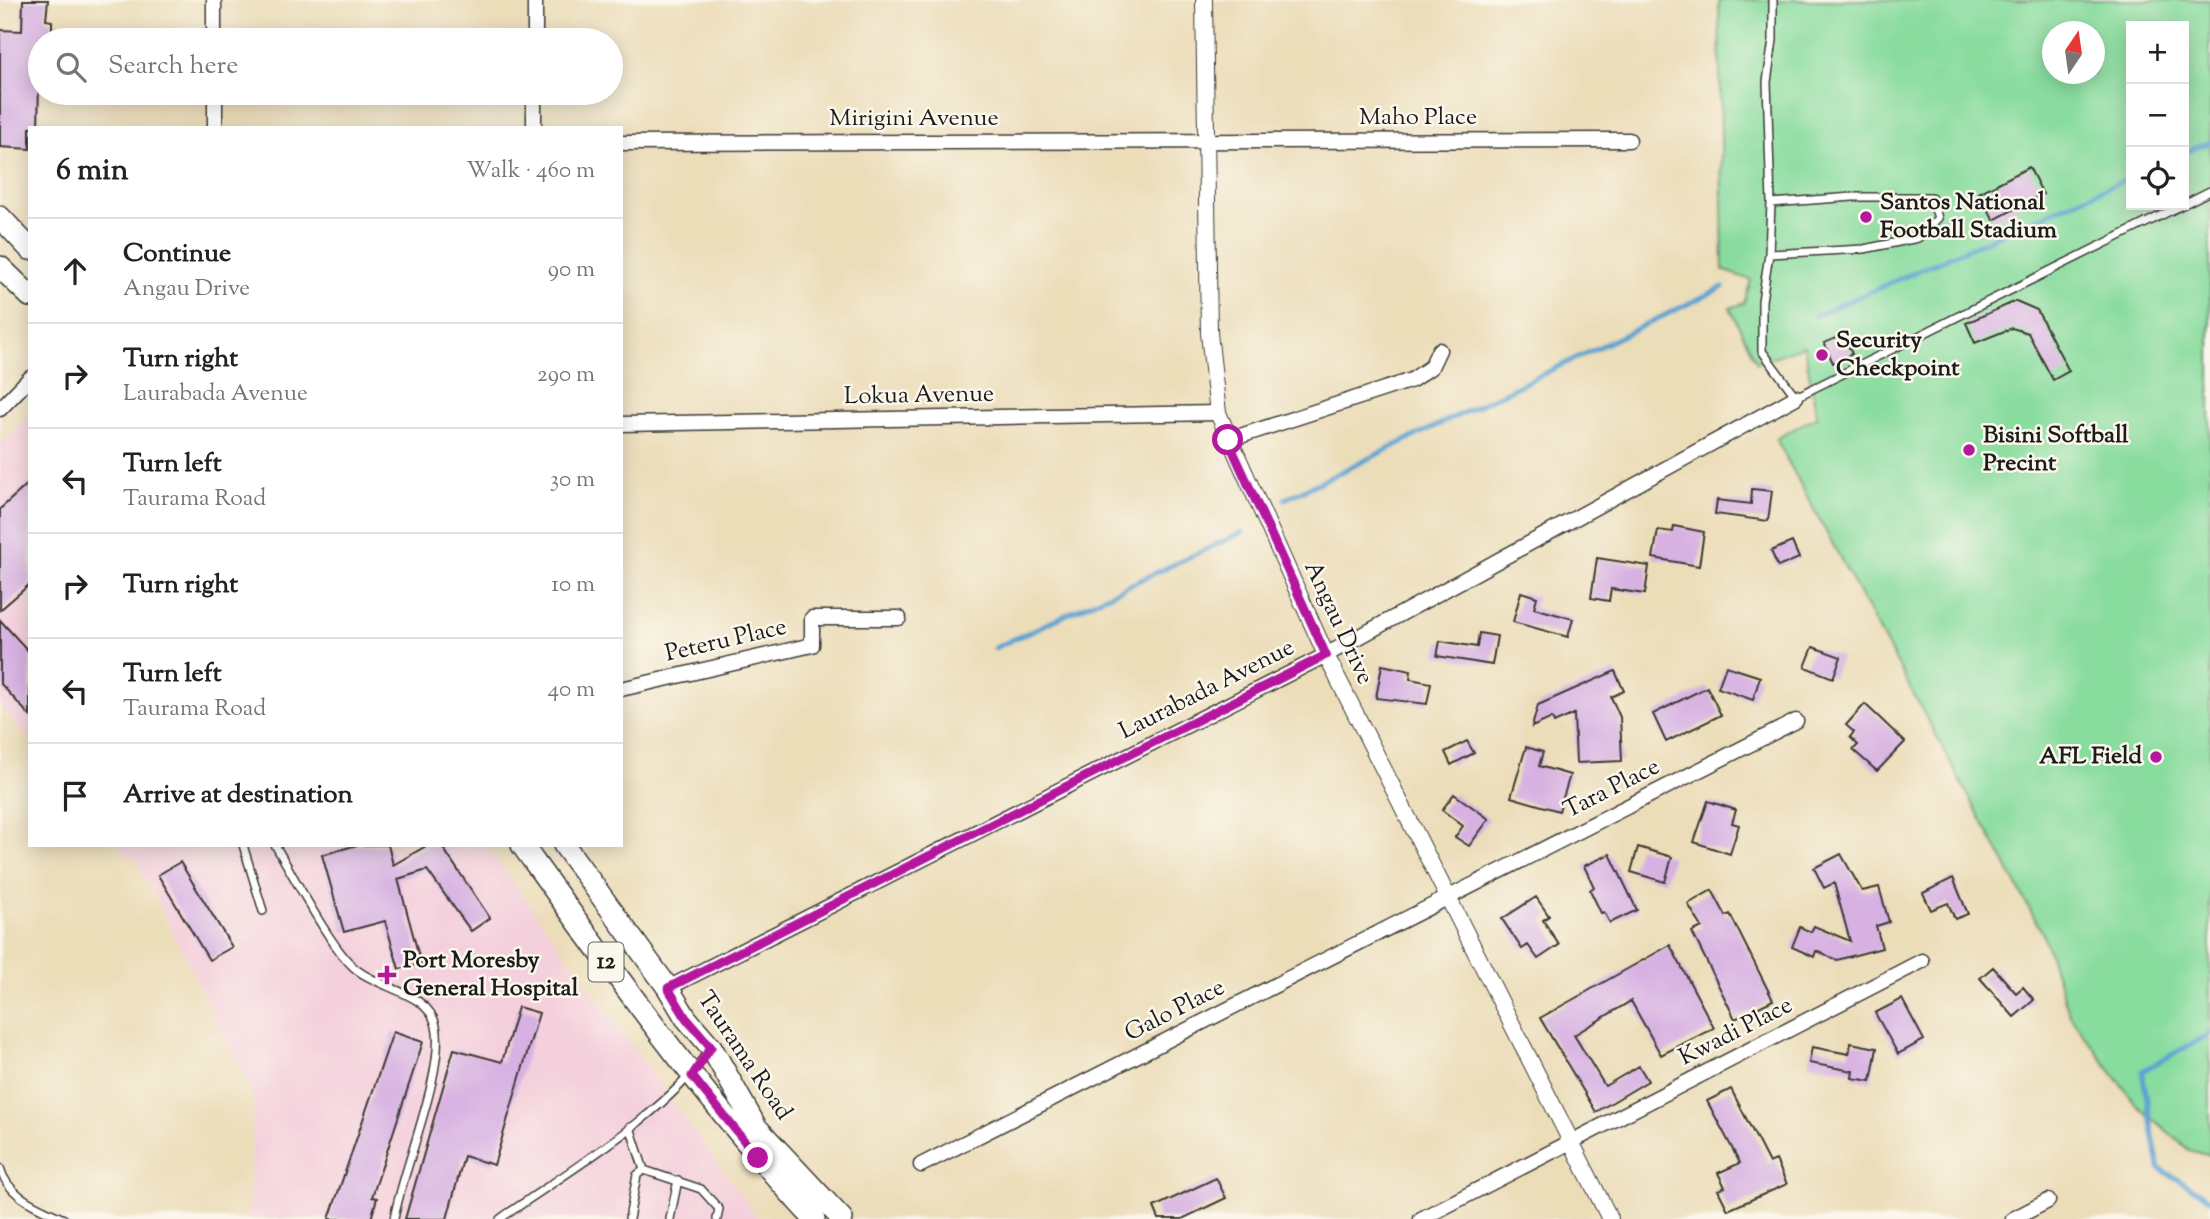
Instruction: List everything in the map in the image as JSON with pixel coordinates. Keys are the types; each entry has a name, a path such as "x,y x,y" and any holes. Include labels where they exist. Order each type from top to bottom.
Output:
{"main road":[{"path":"0,217 28,247"},
{"path":"0,267 28,294"},
{"name":"Taurama Road","path":"523,847 647,1019 758,1158 814,1219"},
{"name":"Taurama Road","path":"565,847 668,988 686,1018 711,1047 756,1127 842,1219"}],"street":[{"path":"214,0 214,28"},
{"path":"535,0 535,28"},
{"name":"Angau Drive","path":"1204,0 1209,333 1218,413 1326,655 1610,1219"},
{"path":"215,105 215,126"},
{"path":"534,105 534,126"},
{"name":"Maho Place","path":"1207,142 1629,140"},
{"name":"Mirigini Avenue","path":"623,143 1207,142"},
{"path":"1228,440 1412,380 1431,367 1439,350"},
{"path":"0,409 28,381"},
{"name":"Laurabada Avenue","path":"668,988 1326,655 1796,397"},
{"name":"Lokua Avenue","path":"623,424 1218,413"},
{"name":"Peteru Place","path":"623,689 812,645 812,618 899,618"},
{"name":"Tara Place","path":"1450,898 1796,721"},
{"name":"Galo Place","path":"920,1165 1450,898"},
{"name":"Kwadi Place","path":"1420,1219 1923,961"},
{"path":"2013,1219 2048,1201"}],"lane":[{"path":"1773,0 1773,40 1767,82 1771,203 1769,254 1762,301 1762,351 1796,397 2171,210"},
{"path":"2189,201 2210,191"},
{"path":"1769,254 1864,249 1918,238 1938,218 1931,197 1853,197 1771,203"},
{"path":"244,847 263,911"},
{"path":"276,847 347,962 391,990 422,1001 431,1012 437,1028 436,1060 394,1219"},
{"path":"500,1219 630,1127 692,1076 711,1047"},
{"path":"630,1127 644,1170"},
{"path":"0,1168 4,1180 16,1193 30,1204 64,1219"},
{"path":"644,1170 701,1189 719,1209 717,1219"},
{"path":"629,1219 637,1175 644,1170"},
{"path":"670,1219 678,1180"}],"shaded area":[{"path":"28,419 28,739 0,707 0,444"},
{"name":"Port Moresby General Hospital","path":"120,847 487,847 758,1219 248,1219 254,1098 136,858 128,857"}],"green space":[{"path":"1719,0 2210,0 2210,1156 2189,1150 2136,1104 2070,1016 2043,934 1776,439 1817,416 1804,346 1757,363 1730,308 1744,303 1751,280 1723,270"}],"building":[{"path":"23,0 48,0 46,20 52,21 52,28 28,28 28,105 39,105 38,126 28,126 28,149 0,147 0,30 22,31"},
{"path":"2029,167 2043,194 1994,220 1979,193"},
{"path":"2016,301 2037,310 2069,371 2053,380 2028,333 2012,328 1975,343 1966,323"},
{"path":"1843,335 1852,354 1833,363 1824,343"},
{"path":"28,484 28,586 0,610 0,509"},
{"path":"1752,489 1772,491 1768,521 1715,514 1717,500 1751,504"},
{"path":"1674,526 1704,532 1699,566 1653,558 1658,530 1673,532"},
{"path":"1792,542 1799,558 1778,567 1771,551"},
{"path":"1597,558 1649,566 1645,594 1611,589 1609,601 1591,598"},
{"path":"1521,592 1537,597 1534,608 1573,619 1568,637 1513,622"},
{"path":"0,620 28,651 28,714 0,683"},
{"path":"1479,633 1497,636 1492,665 1437,656 1440,641 1477,647"},
{"path":"1813,647 1841,657 1833,678 1805,667"},
{"path":"1382,665 1411,671 1410,679 1431,683 1427,704 1376,698"},
{"path":"1726,666 1760,677 1753,700 1718,688"},
{"path":"1615,671 1624,691 1611,697 1620,717 1622,761 1576,763 1574,714 1554,723 1552,718 1532,727 1538,705"},
{"path":"1707,687 1721,715 1666,742 1653,714"},
{"path":"1865,704 1905,742 1877,771 1853,750 1858,745 1850,737 1854,732 1846,725"},
{"path":"1467,741 1474,753 1451,765 1445,752"},
{"path":"1526,747 1543,752 1539,766 1570,775 1559,811 1511,797"},
{"path":"1454,794 1489,819 1469,846 1455,837 1463,826 1442,810"},
{"path":"1708,801 1736,810 1732,823 1739,825 1730,854 1694,842"},
{"path":"350,847 388,847 393,865 424,847 442,847 490,918 471,931 427,870 398,879 421,964 399,969 385,921 344,932 322,855"},
{"path":"1638,847 1672,857 1665,882 1631,872"},
{"path":"1610,854 1637,910 1610,923 1604,912 1601,913 1590,890 1594,887 1584,866"},
{"path":"1841,854 1862,891 1879,887 1889,922 1876,926 1882,948 1837,960 1816,951 1814,957 1792,947 1800,927 1811,932 1814,926 1850,941 1834,883 1824,888 1814,868"},
{"path":"180,862 232,947 209,960 158,875"},
{"path":"1953,878 1968,914 1955,919 1948,903 1931,910 1923,893"},
{"path":"1712,890 1726,916 1730,914 1773,1000 1735,1019 1692,932 1702,927 1688,904"},
{"path":"1536,897 1549,916 1543,920 1559,945 1538,959 1528,945 1522,949 1502,919"},
{"path":"1670,945 1714,1028 1661,1055 1631,1001 1574,1035 1605,1086 1639,1066 1648,1081 1596,1112 1540,1018"},
{"path":"1993,967 2016,993 2023,987 2034,1000 2014,1017 1980,978"},
{"path":"1902,999 1924,1040 1898,1054 1875,1013"},
{"path":"518,1007 539,1013 494,1165 464,1156 447,1219 405,1219 454,1049 502,1062"},
{"path":"393,1032 423,1042 372,1197 377,1198 371,1219 329,1219"},
{"path":"1851,1043 1877,1048 1871,1081 1852,1078 1853,1071 1809,1063 1812,1047 1849,1054"},
{"path":"1731,1089 1769,1163 1776,1160 1787,1184 1728,1210 1718,1190 1725,1187 1718,1173 1740,1163 1707,1101"},
{"path":"1216,1178 1226,1198 1182,1219 1159,1219 1154,1207"}],"waterway":[{"path":"2189,151 2210,142"},
{"path":"1815,316 2126,179"},
{"path":"1285,499 1723,287"},
{"path":"995,648 1243,532"},
{"path":"2210,1034 2142,1071 2159,1168 2210,1199"}],"place":[{"name":"Santos National Football Stadium","path":"1866,217"},
{"name":"Security Checkpoint","path":"1822,355"},
{"name":"Bisini Softball Precint","path":"1969,450"},
{"name":"AFL Field","path":"2156,757"},
{"name":"Port Moresby General Hospital","path":"387,975"}],"route":[{"path":"758,1158 692,1076 711,1047 686,1018 668,988 1326,655 1228,440"}]}
